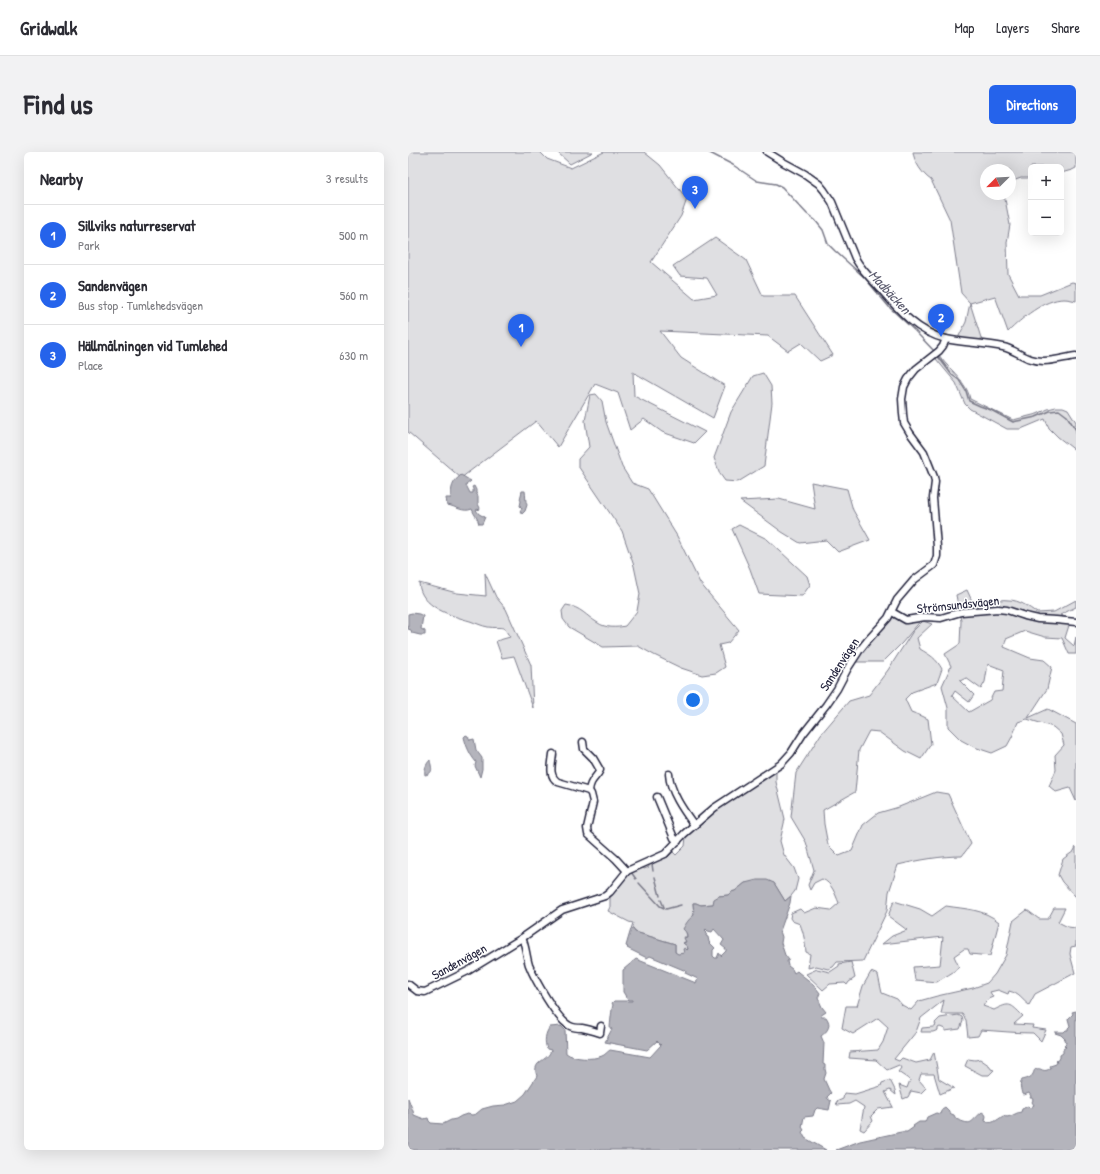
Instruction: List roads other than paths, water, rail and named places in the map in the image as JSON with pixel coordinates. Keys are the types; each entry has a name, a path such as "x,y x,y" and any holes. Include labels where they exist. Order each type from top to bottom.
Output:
{"street":[{"path":"767,152 819,184 832,202 855,258 860,266 892,304 923,330 946,339 1003,347 1038,361 1053,361 1076,356"},
{"name":"Sandenvägen","path":"408,984 417,991 425,992 457,977 522,938 562,910 608,894 627,871 665,854 694,825 714,808 781,764 788,756 837,689 853,660 867,641 888,618 897,600 911,582 931,567 936,561 937,535 933,498 935,482 934,477 924,452 904,423 902,401 904,387 908,379 916,369 937,353 943,346 946,339"},
{"name":"Strömsundsvägen","path":"892,612 906,620 941,618 955,613 978,610 1007,610 1038,619 1076,622"},
{"path":"582,742 584,749 593,758 600,770 591,782 589,791 593,799 593,806 587,828 588,834 627,871"},
{"path":"553,754 551,774 554,779 558,782 589,791"},
{"path":"669,774 672,788 694,825"},
{"path":"657,797 674,838 678,842"},
{"path":"522,938 529,964 534,975 542,991 562,1020 568,1026 573,1028 583,1028 600,1033 601,1026"}],"waterway":[{"name":"Madbäcken","path":"708,152 733,165 757,181 776,184 782,187 807,214 815,220 823,230 828,244 865,278 889,307 935,352"},
{"name":"Madbäcken","path":"937,355 952,375 959,380 966,391 969,401 991,410 1013,422 1036,417 1050,411 1059,410 1067,416 1076,430"},
{"path":"652,864 653,871"},
{"path":"631,872 636,879"},
{"path":"655,877 660,896"},
{"path":"639,883 660,906 666,909 681,905"},
{"path":"661,900 664,907"}],"place":[{"name":"Hällmålningen vid Tumlehed","path":"695,209"},
{"name":"Sandenvägen","path":"941,337"},
{"name":"Sillviks naturreservat","path":"521,347"}]}
